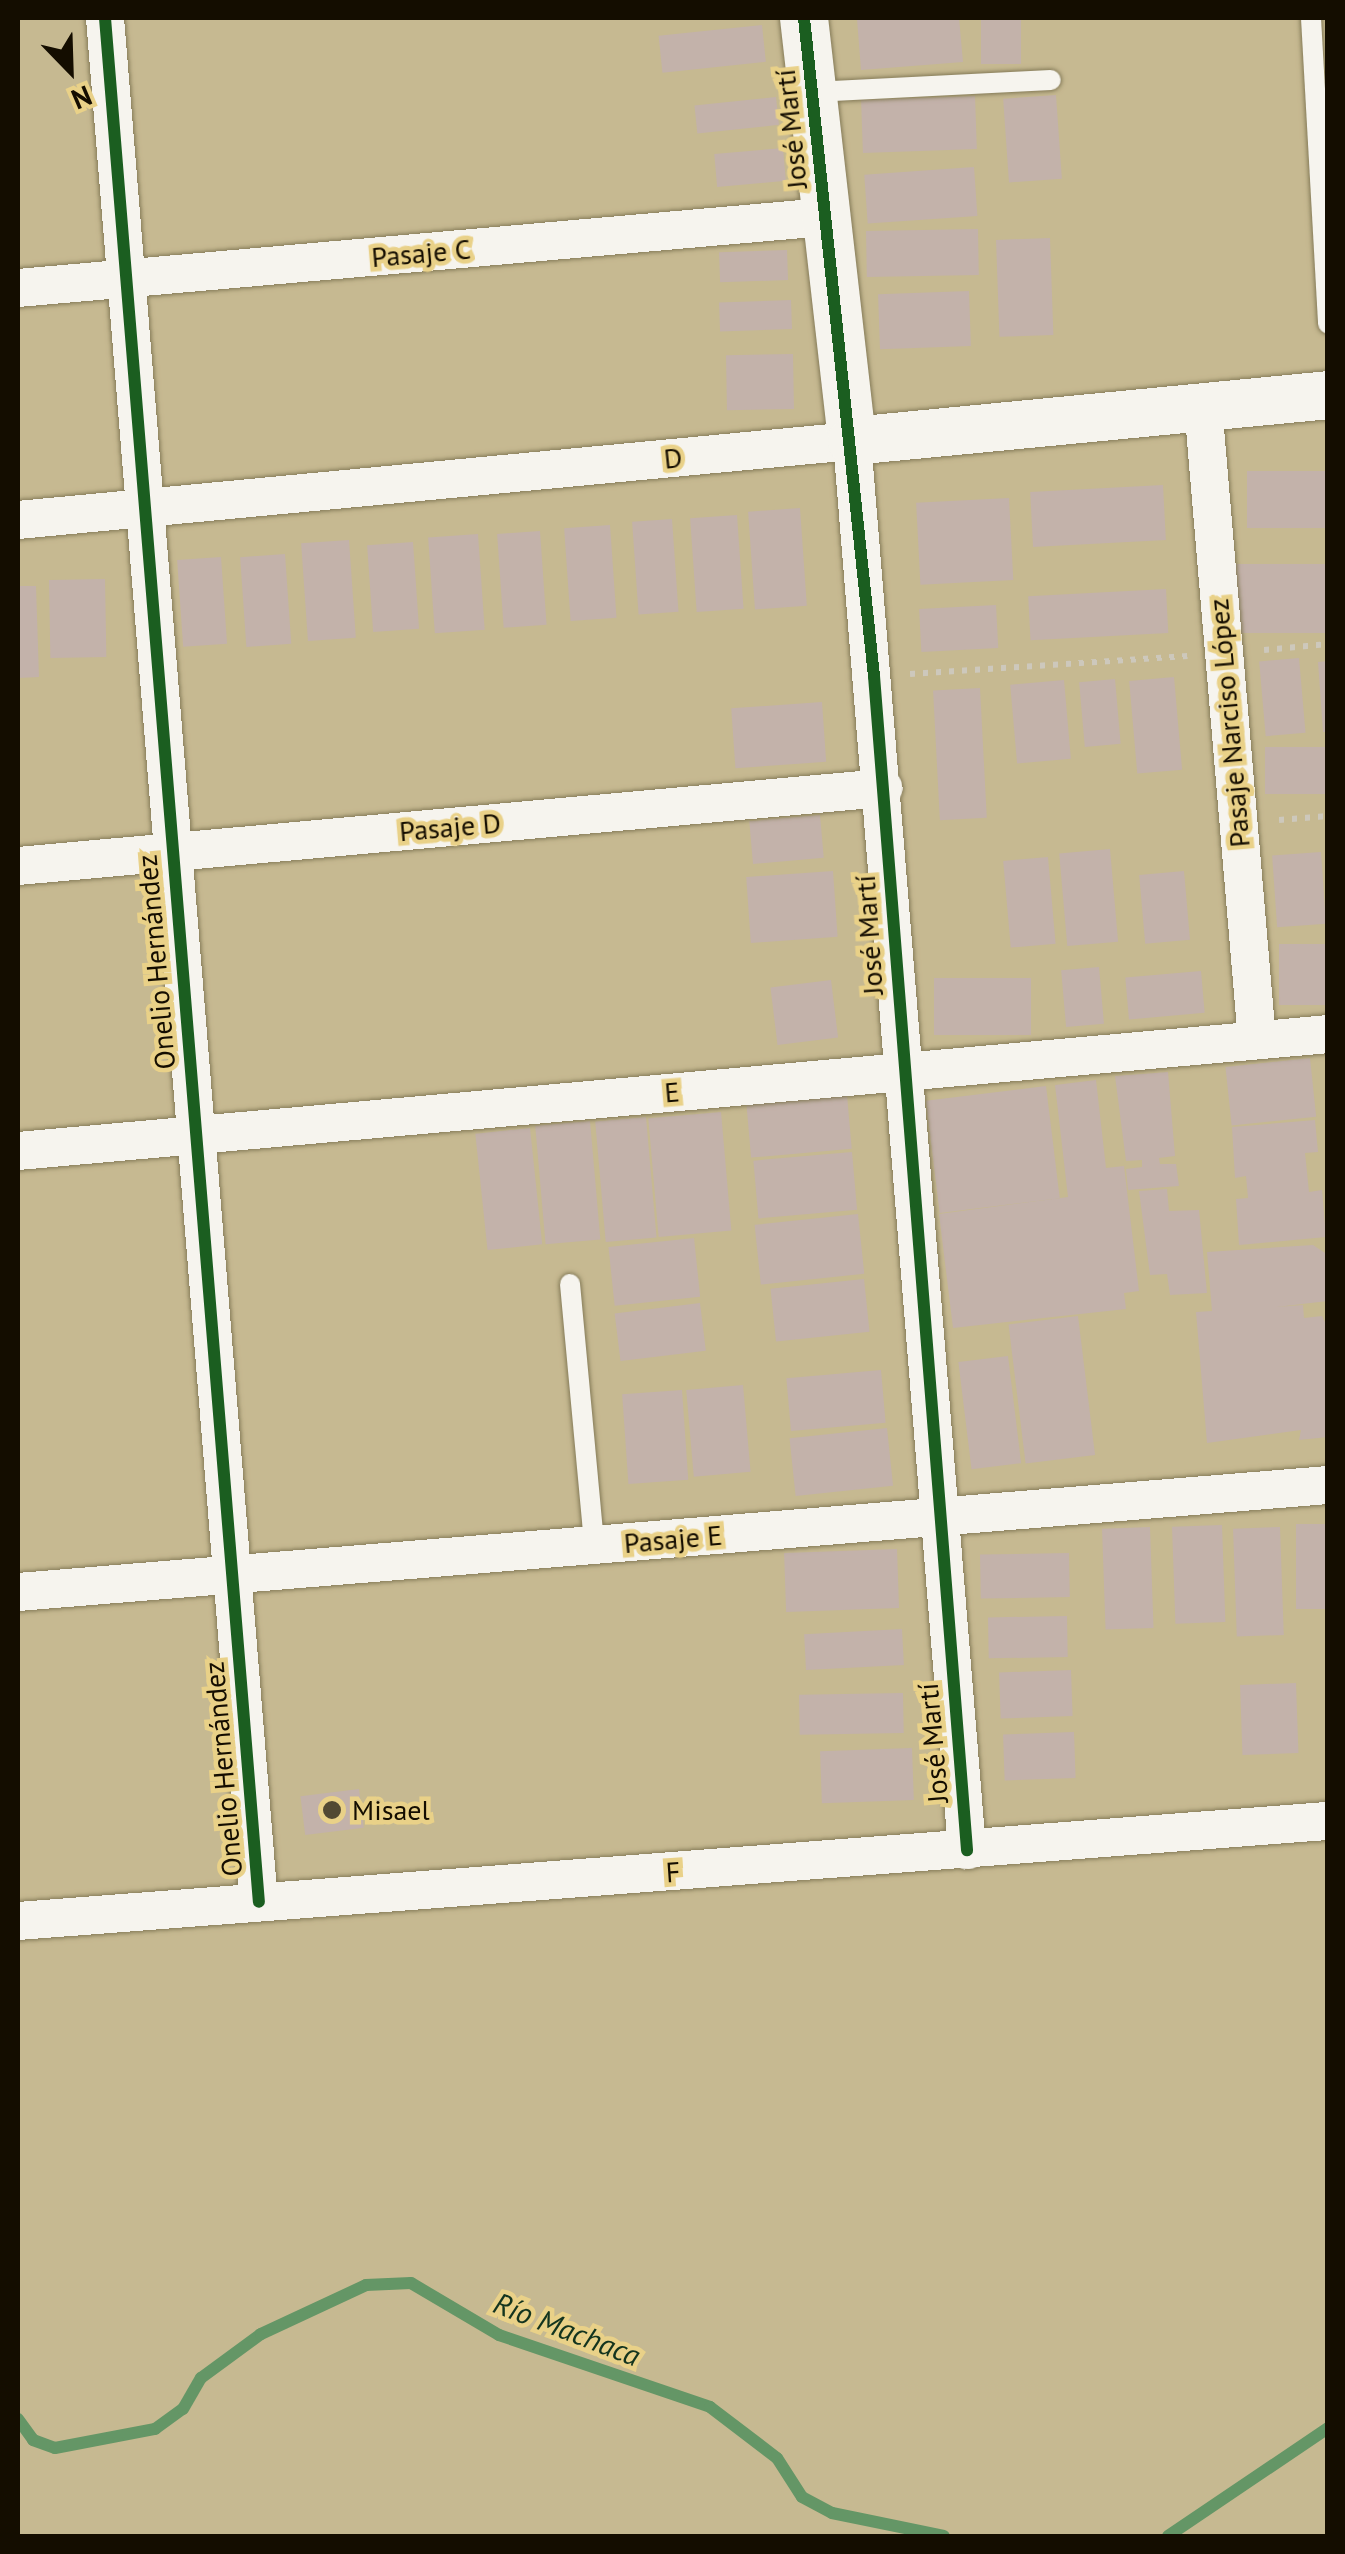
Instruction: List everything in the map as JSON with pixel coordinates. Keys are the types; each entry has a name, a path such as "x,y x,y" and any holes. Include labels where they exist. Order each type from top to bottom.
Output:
{"street":[{"name":"Onelio Hernández","path":"104,18 148,509 172,852 259,1902"},
{"name":"José Martí","path":"804,18 874,676 967,1850"},
{"name":"Pasaje C","path":"18,288 824,218"},
{"name":"D","path":"18,520 1328,395"},
{"name":"Pasaje Narciso López","path":"1203,406 1221,654 1257,1040"},
{"name":"Pasaje D","path":"18,866 883,788"},
{"name":"E","path":"18,1151 1328,1034"},
{"name":"Pasaje E","path":"18,1592 1328,1485"},
{"name":"F","path":"18,1921 1328,1822"}],"lane":[{"path":"1311,18 1328,324"},
{"path":"813,92 1051,80"},
{"path":"570,1284 594,1546"}],"path":[{"path":"874,676 1328,644"},
{"path":"1239,824 1328,816"}],"building":[{"path":"959,18 963,62 861,70 857,19"},
{"path":"981,18 1021,18 1021,64 981,64"},
{"path":"762,25 766,62 662,73 659,36"},
{"path":"1056,95 1062,179 1009,182 1003,99"},
{"path":"975,96 977,149 863,153 861,100"},
{"path":"776,97 779,125 697,133 694,106"},
{"path":"783,148 786,181 717,187 714,154"},
{"path":"974,167 977,216 868,224 864,175"},
{"path":"978,229 979,275 867,277 866,231"},
{"path":"1050,238 1053,335 999,337 996,240"},
{"path":"787,250 788,280 720,282 719,252"},
{"path":"969,291 971,346 880,349 878,294"},
{"path":"791,300 792,329 720,331 719,303"},
{"path":"793,354 794,409 727,410 726,355"},
{"path":"1247,471 1328,471 1328,528 1247,528"},
{"path":"1163,485 1166,540 1033,547 1030,492"},
{"path":"1009,498 1013,580 920,585 916,503"},
{"path":"800,508 807,606 755,609 748,512"},
{"path":"737,515 744,609 697,612 690,518"},
{"path":"672,519 678,612 639,615 632,522"},
{"path":"610,525 616,618 571,621 564,528"},
{"path":"540,531 547,625 504,628 497,534"},
{"path":"478,534 485,630 435,633 428,537"},
{"path":"349,540 356,638 308,641 301,543"},
{"path":"413,542 419,629 373,632 367,545"},
{"path":"285,554 291,644 246,647 240,557"},
{"path":"221,557 227,644 183,647 177,560"},
{"path":"1235,564 1328,564 1328,633 1235,633"},
{"path":"105,579 106,657 50,658 49,580"},
{"path":"18,586 36,586 39,677 18,678"},
{"path":"1166,589 1168,633 1030,640 1028,596"},
{"path":"996,605 998,648 921,652 919,609"},
{"path":"1299,658 1306,733 1266,736 1259,661"},
{"path":"1328,661 1328,732 1323,732 1318,662"},
{"path":"1174,677 1182,770 1137,774 1129,681"},
{"path":"1115,679 1121,744 1085,747 1079,682"},
{"path":"1064,680 1071,759 1017,763 1010,685"},
{"path":"980,688 987,818 940,820 933,690"},
{"path":"822,702 826,762 735,768 731,708"},
{"path":"1265,747 1328,747 1328,794 1265,794"},
{"path":"820,815 824,858 753,864 749,821"},
{"path":"1110,849 1118,942 1067,946 1059,853"},
{"path":"1321,852 1326,924 1277,927 1272,855"},
{"path":"1048,857 1056,944 1011,948 1003,861"},
{"path":"833,871 838,937 751,943 746,877"},
{"path":"1184,871 1190,940 1145,944 1139,875"},
{"path":"1279,944 1328,944 1328,1005 1279,1005"},
{"path":"1099,967 1104,1024 1066,1027 1061,970"},
{"path":"1201,971 1205,1013 1129,1019 1125,978"},
{"path":"934,978 1031,978 1031,1035 934,1035"},
{"path":"831,980 838,1038 778,1045 770,987"},
{"path":"1310,1058 1316,1117 1232,1126 1225,1067"},
{"path":"1168,1072 1175,1156 1159,1158 1160,1164 1176,1164 1179,1186 1128,1190 1126,1169 1142,1167 1142,1160 1126,1161 1115,1076"},
{"path":"1096,1080 1106,1168 1124,1166 1139,1291 1124,1293 1126,1309 953,1328 939,1214 1068,1197 1055,1085"},
{"path":"1046,1086 1060,1198 940,1213 926,1101"},
{"path":"847,1095 852,1149 751,1158 746,1104"},
{"path":"721,1112 731,1231 659,1237 648,1118"},
{"path":"646,1117 657,1238 606,1242 595,1121"},
{"path":"1315,1120 1318,1152 1305,1153 1309,1192 1322,1190 1326,1237 1239,1245 1236,1199 1248,1198 1246,1176 1235,1178 1232,1127"},
{"path":"590,1121 600,1240 546,1244 535,1126"},
{"path":"530,1128 542,1244 488,1250 475,1134"},
{"path":"852,1152 857,1210 758,1218 753,1161"},
{"path":"1167,1189 1169,1211 1199,1210 1207,1293 1170,1295 1167,1274 1150,1275 1139,1191"},
{"path":"858,1214 864,1274 761,1285 755,1225"},
{"path":"694,1238 700,1297 615,1306 608,1247"},
{"path":"1313,1245 1325,1253 1328,1301 1276,1307 1303,1305 1304,1318 1322,1316 1328,1328 1328,1437 1299,1440 1301,1430 1207,1443 1196,1312 1212,1311 1207,1252"},
{"path":"864,1279 870,1332 776,1342 771,1289"},
{"path":"700,1303 706,1351 620,1361 615,1313"},
{"path":"1078,1316 1095,1455 1026,1463 1009,1325"},
{"path":"1008,1356 1021,1463 972,1469 958,1362"},
{"path":"881,1370 886,1423 791,1431 786,1378"},
{"path":"743,1385 751,1472 694,1477 686,1390"},
{"path":"682,1390 688,1480 628,1484 622,1394"},
{"path":"887,1428 893,1486 796,1496 790,1438"},
{"path":"1296,1524 1328,1524 1328,1609 1296,1609"},
{"path":"1222,1525 1225,1622 1175,1624 1172,1527"},
{"path":"1150,1527 1154,1628 1106,1630 1102,1529"},
{"path":"1280,1527 1284,1635 1237,1637 1233,1529"},
{"path":"897,1549 899,1608 786,1612 784,1553"},
{"path":"1069,1553 1070,1597 981,1599 980,1555"},
{"path":"1067,1616 1068,1657 989,1658 988,1617"},
{"path":"902,1629 904,1665 806,1670 804,1634"},
{"path":"1071,1670 1073,1716 1001,1718 999,1673"},
{"path":"1296,1683 1298,1753 1242,1755 1240,1685"},
{"path":"903,1693 904,1733 800,1735 799,1695"},
{"path":"1074,1732 1076,1778 1005,1780 1003,1734"},
{"path":"912,1748 914,1800 822,1803 820,1751"},
{"name":"Misael","path":"359,1789 364,1828 305,1835 300,1796"}],"waterway":[{"name":"Río Machaca","path":"18,2419 33,2440 55,2448 155,2429 183,2409 201,2378 261,2334 366,2285 411,2283 499,2335 710,2407 777,2458 802,2497 832,2513 944,2536"},
{"path":"1168,2536 1328,2428"}],"cycle path":[{"path":"105,18 259,1902"},
{"path":"804,18 874,676 967,1850"}],"place":[{"name":"Misael","path":"332,1810"}]}
